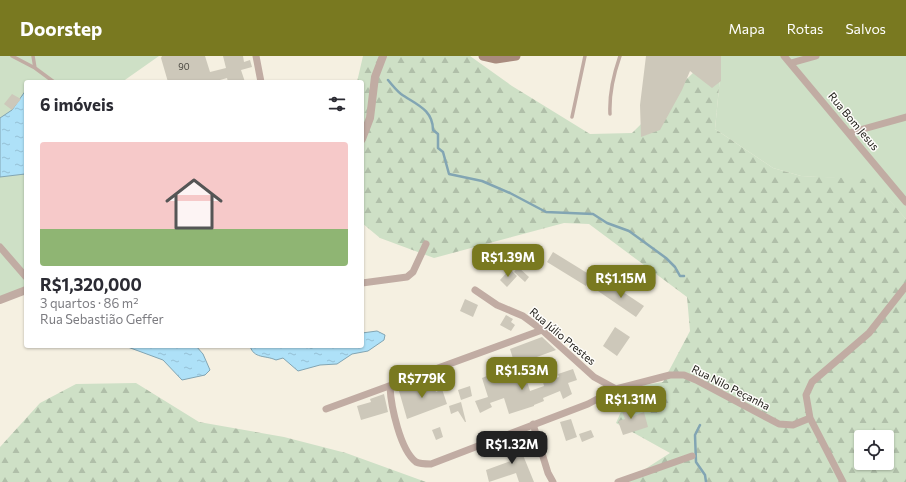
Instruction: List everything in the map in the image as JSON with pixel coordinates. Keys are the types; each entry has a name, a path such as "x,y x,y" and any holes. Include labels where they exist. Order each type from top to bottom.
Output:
{"main road":[{"path":"483,56 516,56"}],"street":[{"path":"256,56 261,80"},
{"path":"364,134 370,118 375,77 383,56"},
{"name":"Rua Bom Jesus","path":"784,56 906,202"},
{"path":"791,63 816,56"},
{"path":"849,133 906,117"},
{"path":"364,283 406,277 413,272 426,244"},
{"path":"0,247 24,275"},
{"path":"843,482 810,418 806,395 812,382 869,333 906,286"},
{"name":"Rua Júlio Prestes","path":"475,290 497,305 523,316 542,330 594,377 616,389"},
{"path":"0,300 24,291"},
{"path":"326,409 390,387 542,330"},
{"name":"Rua Nilo Peçanha","path":"390,387 393,411 408,454 418,463 432,464 588,404 616,389 670,375 684,375 696,380 779,424 792,425 810,418"},
{"path":"533,424 548,473 553,482"},
{"path":"618,482 692,456"}],"lane":[{"path":"12,56 35,68 51,80"},
{"path":"34,56 35,68"},
{"path":"572,117 585,56"},
{"path":"610,114 612,77 620,56"}],"green space":[{"path":"0,56 159,56 125,80 24,80 24,290 0,297"},
{"path":"363,56 470,56 512,86 590,134 632,133 700,66 721,67 715,129 773,168 801,176 871,179 906,219 906,482 625,482 670,453 616,423 632,387 663,382 690,331 687,297 589,224 564,223 434,258 380,238 364,225 364,80 357,80"},
{"path":"713,56 906,56 906,219 871,180 801,176 773,168 715,129 721,67"},
{"path":"136,383 199,422 284,437 346,453 426,482 0,482 0,447 40,403 76,384"}],"water":[{"path":"24,93 24,174 0,177 0,118 12,110"},
{"path":"377,331 385,335 384,340 368,351 352,354 337,364 320,365 298,371 283,358 276,360 260,356 254,353 251,348 364,348 364,333"},
{"path":"130,348 198,348 203,354 210,370 205,375 182,380 163,360"}],"building":[{"path":"162,56 205,56 210,72 226,68 223,56 243,56 244,62 250,60 252,67 241,70 244,80 228,80 227,78 220,80 167,80 161,58"},
{"path":"646,56 721,56 721,81 712,88 690,71 682,90 660,130 641,137 640,105"},
{"path":"12,94 21,99 12,110 4,104"},
{"path":"553,252 592,276 586,286 547,262"},
{"path":"518,267 529,277 525,282 514,272"},
{"path":"510,269 517,276 507,287 500,280"},
{"path":"605,280 644,306 636,317 598,291"},
{"path":"465,299 478,305 473,317 460,311"},
{"path":"506,315 513,319 511,322 515,325 511,331 500,325"},
{"path":"615,327 630,337 617,356 603,346"},
{"path":"542,337 556,350 515,365 510,349"},
{"path":"573,369 577,380 568,383 572,394 563,399 560,391 543,398 544,401 534,406 509,414 504,398 490,403 492,407 480,413 475,401 488,397 482,378 494,373 495,375 507,370 512,383 526,378 530,391 544,386 543,382 559,377 558,374"},
{"path":"431,376 436,392 442,389 447,404 407,419 399,391 417,386 425,382 424,378"},
{"path":"470,386 472,396 461,400 458,390"},
{"path":"384,394 388,412 361,420 357,406 371,402 370,399"},
{"path":"626,398 631,417 644,412 648,427 623,435 618,421 625,419 618,401"},
{"path":"461,402 466,422 458,411 451,414 449,406"},
{"path":"571,419 577,437 566,441 560,422"},
{"path":"440,427 443,437 436,440 432,430"},
{"path":"591,430 594,437 582,442 579,434"},
{"path":"516,438 534,482 519,482 516,473 489,482 486,470 511,461 504,442"}],"waterway":[{"path":"388,80 399,92 427,112 430,117 433,130 438,134 438,148 443,152 449,174 482,181 510,193 546,212 593,214 607,223 629,231 666,258 675,267 680,276 684,276"},
{"path":"700,425 695,435 696,462 705,475 706,482"}]}
